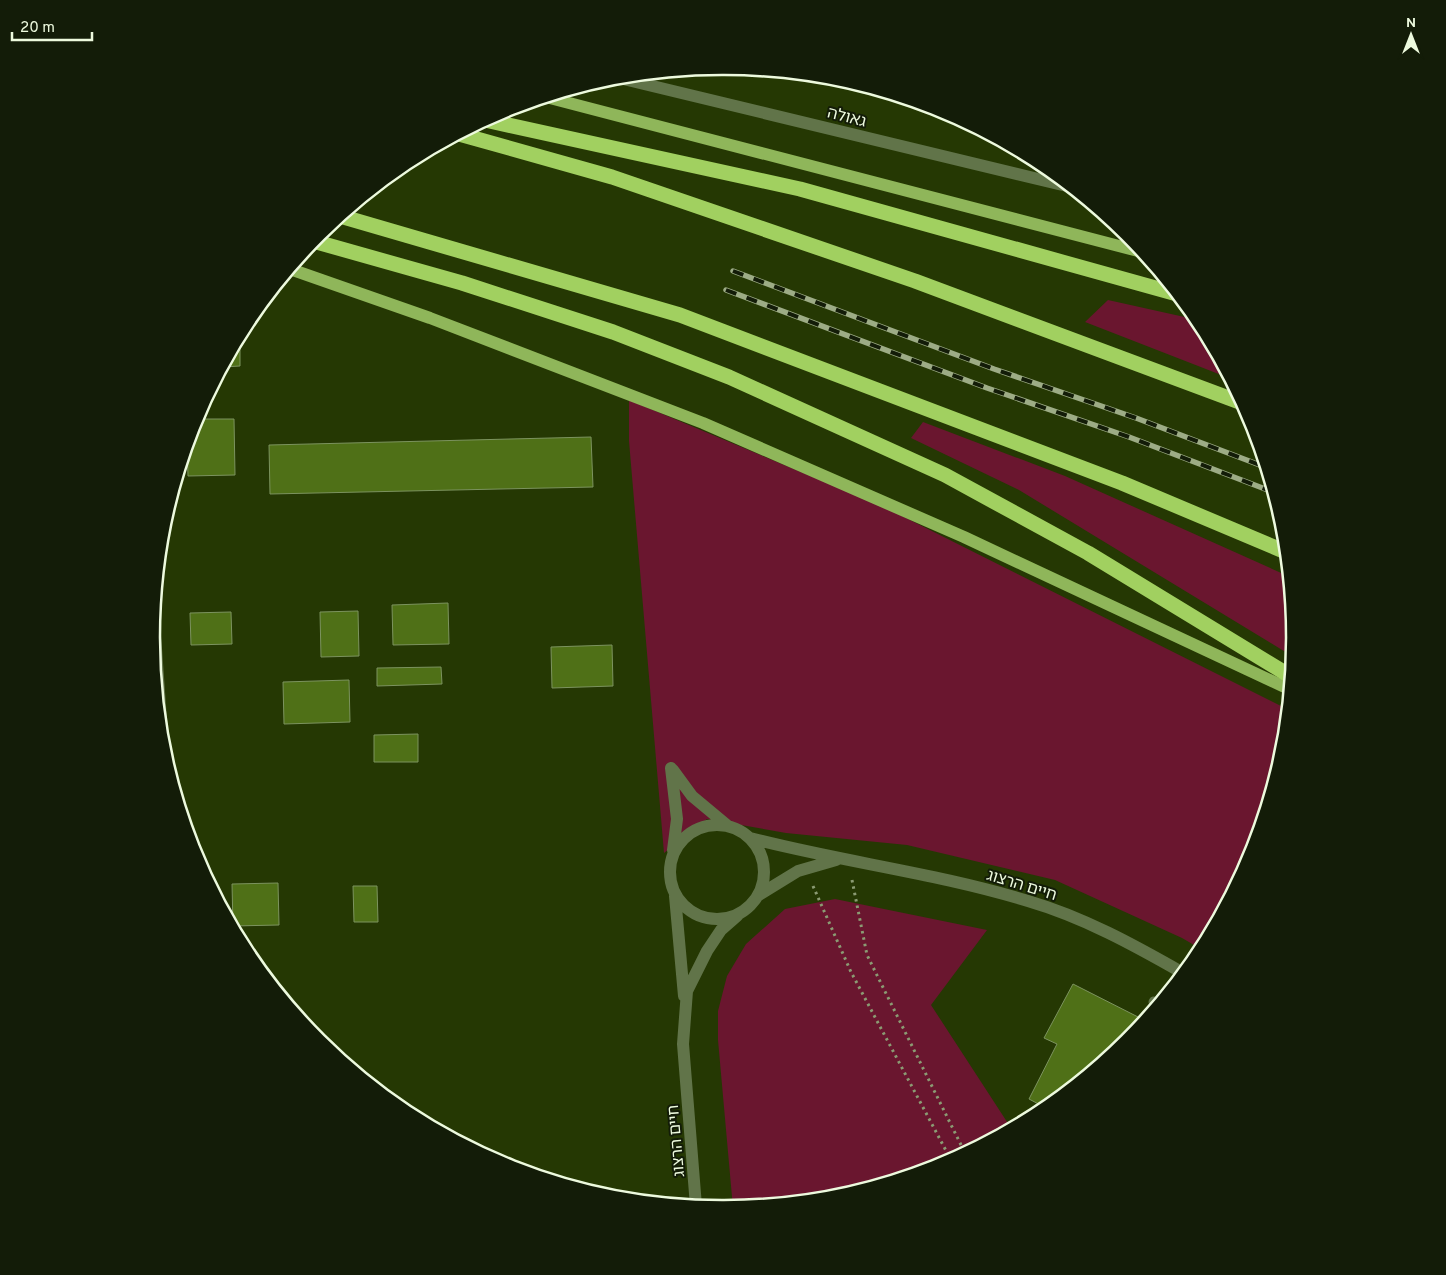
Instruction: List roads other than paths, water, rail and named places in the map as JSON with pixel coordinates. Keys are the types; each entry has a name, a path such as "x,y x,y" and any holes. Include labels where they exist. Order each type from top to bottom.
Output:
{"highway":[{"path":"497,123 800,190 1166,291"},
{"path":"468,136 612,177 906,278 1232,399"},
{"path":"348,218 680,315 1104,476 1278,549"},
{"path":"321,244 462,283 518,301 613,332 729,377 945,475 1088,553 1284,672"}],"main road":[{"path":"558,100 1129,249"},
{"path":"297,271 414,312 712,427 964,537 1283,686"}],"street":[{"name":"גאולה","path":"637,82 1054,183"},
{"path":"672,856 680,842 692,832 706,826 728,826 737,829 750,838 760,850 765,865 765,880 759,895 750,908 737,916 721,920 705,918 691,912 679,901 674,892 669,872 676,819 671,768 692,796 728,826"},
{"name":"חיים הרצוג","path":"750,838 845,860 905,870 1030,901 1102,930 1177,969"},
{"name":"חיים הרצוג","path":"759,895 781,880 806,868 845,860"},
{"name":"חיים הרצוג","path":"674,892 681,949 684,1013 683,1044 695,1199"},
{"name":"חיים הרצוג","path":"684,1013 687,991 700,961 721,930 737,916"}],"railway":[{"path":"733,271 994,369 1136,418 1258,464"},
{"path":"726,290 987,388 1129,437 1265,489"}]}
